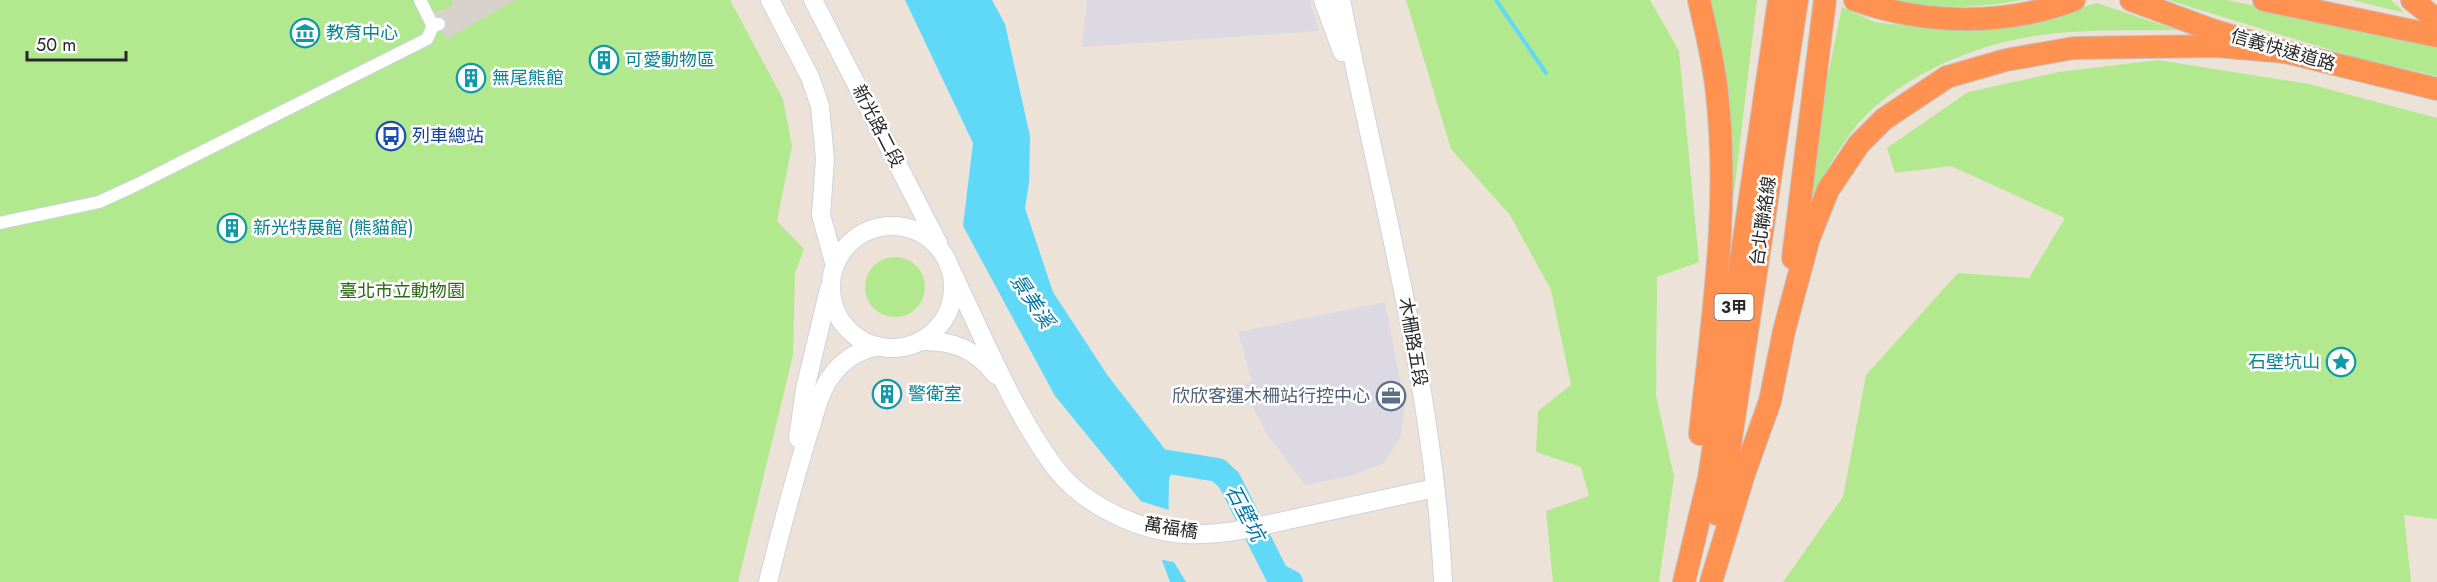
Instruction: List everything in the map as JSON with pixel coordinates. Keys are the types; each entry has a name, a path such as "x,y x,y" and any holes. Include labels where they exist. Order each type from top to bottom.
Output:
{"highway":[{"path":"1689,581 1715,297 1721,150 1718,94 1699,0"},
{"name":"台北聯絡線","path":"1779,0 1782,35"},
{"name":"台北聯絡線","path":"1689,581 1709,478 1782,35 1797,0"},
{"path":"1784,331 1825,0"},
{"path":"1855,0 1914,16 1963,19 2007,17 2053,8 2074,0"},
{"path":"2264,0 2437,36"},
{"path":"2412,0 2437,20"},
{"name":"信義快速道路","path":"2134,1 2212,30 2285,52 2437,89"},
{"path":"1711,582 1744,474 1770,401 1784,331 1809,238 1828,190 1860,144 1884,119 1947,76 2006,60 2074,48 2217,46 2285,52"}],"street":[{"path":"0,223 99,202 427,39 436,25 420,0"},
{"path":"770,0 810,77 820,106 825,159 821,215 834,272 835,308 842,321 852,332 877,346"},
{"name":"新光路二段","path":"813,0 946,259 1011,392 1048,457"},
{"name":"木柵路五段","path":"1323,0 1361,105"},
{"name":"木柵路五段","path":"1341,0 1361,105 1384,196 1413,337 1435,488 1443,582"},
{"path":"768,582 792,488 821,395 831,376 854,354 877,346 899,347 920,341 937,327 949,309 952,295 946,259 924,234 905,227 885,226 872,229 855,239 841,254 834,272 805,389 792,488"},
{"name":"新光路二段","path":"920,341 950,342 964,347 987,363 1011,392"},
{"name":"萬福橋","path":"1048,457 1074,487 1109,510 1144,525 1183,534 1248,528 1435,488"}],"shaded area":[{"path":"452,0 515,0 446,40 434,13 452,6"},
{"path":"1087,0 1310,0 1319,31 1082,47"},
{"path":"1385,302 1405,407 1401,436 1384,463 1347,477 1305,485 1269,437 1243,390 1243,385 1252,381 1238,332"}],"green space":[{"name":"臺北市立動物園","path":"0,0 730,0 783,99 792,146 777,221 804,249 795,273 793,355 738,582 0,582"},
{"path":"1406,0 1650,0 1679,51 1699,262 1657,277 1656,395 1674,477 1659,582 1553,582 1546,511 1589,496 1581,467 1536,452 1538,411 1571,385 1551,290 1510,215 1451,149"},
{"path":"1711,0 1757,0 1727,252 1727,94"},
{"path":"1896,0 2022,0 1990,5 1944,7"},
{"path":"2168,0 2227,0 2437,44 2437,76 2350,56"},
{"path":"2352,0 2391,0 2405,13"},
{"path":"2097,3 2177,30 2097,31 2037,35 1977,50 1936,67 1898,89 1865,116 1842,145 1810,199 1824,94 1842,7 1875,22 1924,28 2017,26"},
{"path":"2158,60 2309,84 2437,118 2437,519 2404,515 2411,582 1783,582 1843,497 1866,375 1958,273 2029,278 2065,218 1951,166 1895,173 1887,148 1968,92 2059,72"},
{"path":"889,257 901,257 912,262 920,270 925,287 923,299 912,312 901,317 889,317 878,312 870,304 865,293 865,281 870,270 878,262"}],"water":[{"name":"景美溪","path":"905,0 992,0 1005,24 1030,136 1029,183 1025,208 1053,292 1108,376 1175,462 1169,479 1168,552 1186,582 1170,582 1140,500 1055,396 963,226 973,143"}],"pier":[{"path":"1137,500 1172,511 1171,551 1178,563 1158,559"}],"waterway":[{"path":"1496,0 1546,73"},
{"name":"石壁坑","path":"1150,459 1218,470 1229,480 1277,575 1291,582"}],"place":[{"name":"教育中心","path":"305,33"},
{"name":"可愛動物區","path":"604,60"},
{"name":"無尾熊館","path":"471,78"},
{"name":"列車總站","path":"391,136"},
{"name":"新光特展館 (熊貓館)","path":"232,228"},
{"name":"石壁坑山","path":"2341,362"},
{"name":"警衛室","path":"887,394"},
{"name":"欣欣客運木柵站行控中心","path":"1391,396"}]}
